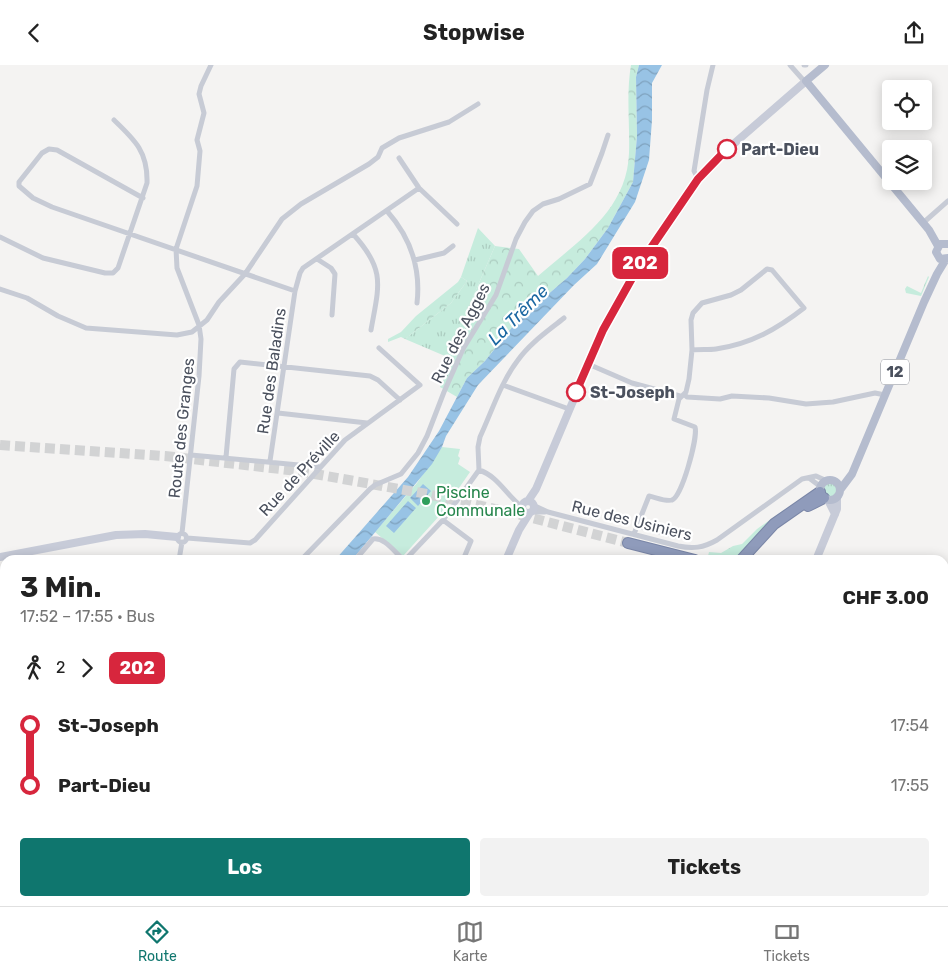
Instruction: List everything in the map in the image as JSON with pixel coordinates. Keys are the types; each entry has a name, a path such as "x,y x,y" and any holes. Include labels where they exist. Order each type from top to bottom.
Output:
{"highway":[{"name":"12","path":"746,555 774,524 824,492"},
{"name":"12","path":"756,555 758,548 775,528 824,492"},
{"path":"631,539 679,555"}],"main road":[{"path":"508,555 603,330 640,264 698,179 727,149 825,65"},
{"name":"12","path":"805,82 923,223 943,244 936,252 944,259 854,469 837,490 824,492"},
{"path":"818,555 835,514 838,502 837,490 824,492 835,514"},
{"path":"11,555 116,535 145,534 180,538"}],"street":[{"path":"176,249 197,186 200,151 197,140 204,113 200,89 211,65"},
{"path":"698,179 694,171 713,65"},
{"path":"790,65 805,82"},
{"path":"0,289 27,298 58,316 86,328 177,335 192,332 206,320 219,302 245,274 282,219 301,204 369,164 378,157 382,148 400,138 449,122 478,104"},
{"path":"0,237 43,258 105,273 113,273 118,267 147,183 144,157 130,135 114,120"},
{"name":"Rue des Agges","path":"306,555 370,489 401,474 418,453 427,436 463,349 496,295 516,239 525,222 533,211 543,204 559,199 590,184 608,135"},
{"name":"Rue des Baladins","path":"143,198 57,150 49,149 42,153 19,182 21,190 52,207 295,291 270,461"},
{"path":"399,159 419,188 457,224"},
{"path":"295,291 300,273 304,268 419,188"},
{"path":"923,223 948,201"},
{"path":"387,211 400,226 410,244 415,260 418,283 417,303"},
{"path":"353,234 368,250 377,274 378,291 371,330"},
{"path":"415,260 444,253 452,246"},
{"name":"Route des Granges","path":"176,249 176,268 199,325 201,354 179,555"},
{"path":"317,259 331,268 335,274 332,315"},
{"path":"631,539 649,496 672,501 676,498 684,480 696,431 692,425 674,419 689,379 692,350 691,319 693,313 702,303 731,295 741,290 766,269 772,270 804,308 762,336 741,344 714,349 692,350"},
{"path":"409,555 443,520 479,470 478,447 480,437 507,375 519,358 535,341 564,318"},
{"name":"Rue de Préville","path":"180,538 186,541 187,538 250,543 345,440 420,385 379,349"},
{"path":"226,457 234,369 240,362 370,376 378,380 400,399"},
{"path":"588,364 632,383 686,397 720,399 732,396 769,397 806,404 833,402 875,393 885,395"},
{"path":"503,385 569,409"},
{"path":"278,413 367,423"},
{"path":"191,455 320,467"},
{"path":"479,470 486,472 529,508"},
{"name":"Rue des Usiniers","path":"529,508 548,512 631,539 696,549 716,540 794,484 808,478 824,492"},
{"path":"443,520 471,541 465,555"},
{"path":"637,526 679,537"},
{"path":"359,555 373,539 377,538 398,555"}],"green space":[{"path":"631,65 639,65 636,77 637,136 633,182 608,228 585,259 567,278 517,321 485,361 467,378 457,397 440,387 452,359 456,336 495,246 519,249 538,276 598,223 620,192 626,174 629,153 628,98"},
{"path":"478,228 495,246 456,336 452,359 405,339 451,303 467,281 461,277"},
{"path":"928,276 921,296 906,293 905,289 907,286 921,293"},
{"path":"461,277 467,281 451,303 405,339 401,337 388,342 388,339 401,332 416,316 458,282"},
{"name":"Piscine Communale","path":"442,447 460,449 458,464 470,472 441,514 402,555 375,532 417,483"},
{"path":"830,483 835,485 837,490 835,495 830,497 825,495 823,490 825,485"},
{"path":"784,510 786,512 741,555 708,555 709,552 721,553 733,546 742,544 757,529"}],"water":[{"path":"639,65 662,65 652,83 649,160 635,202 597,264 574,285 478,385 446,436 432,464 356,555 339,555 408,477 439,431 467,378 485,361 517,321 567,278 585,259 608,228 633,182 637,136 636,77"},
{"path":"423,484 431,491 418,506 410,498"},
{"path":"408,501 416,508 394,533 386,526"}],"tunnel":[{"path":"0,445 165,456 298,471 427,494 509,512 628,543"}],"bus line":[{"name":"202","path":"576,392 603,330 640,264 698,179 727,149"}],"place":[{"name":"Part-Dieu","path":"727,149"},
{"name":"St-Joseph","path":"576,392"},
{"name":"Piscine Communale","path":"426,501"}],"water label":[{"name":"La Trême","path":"518,315"}]}
